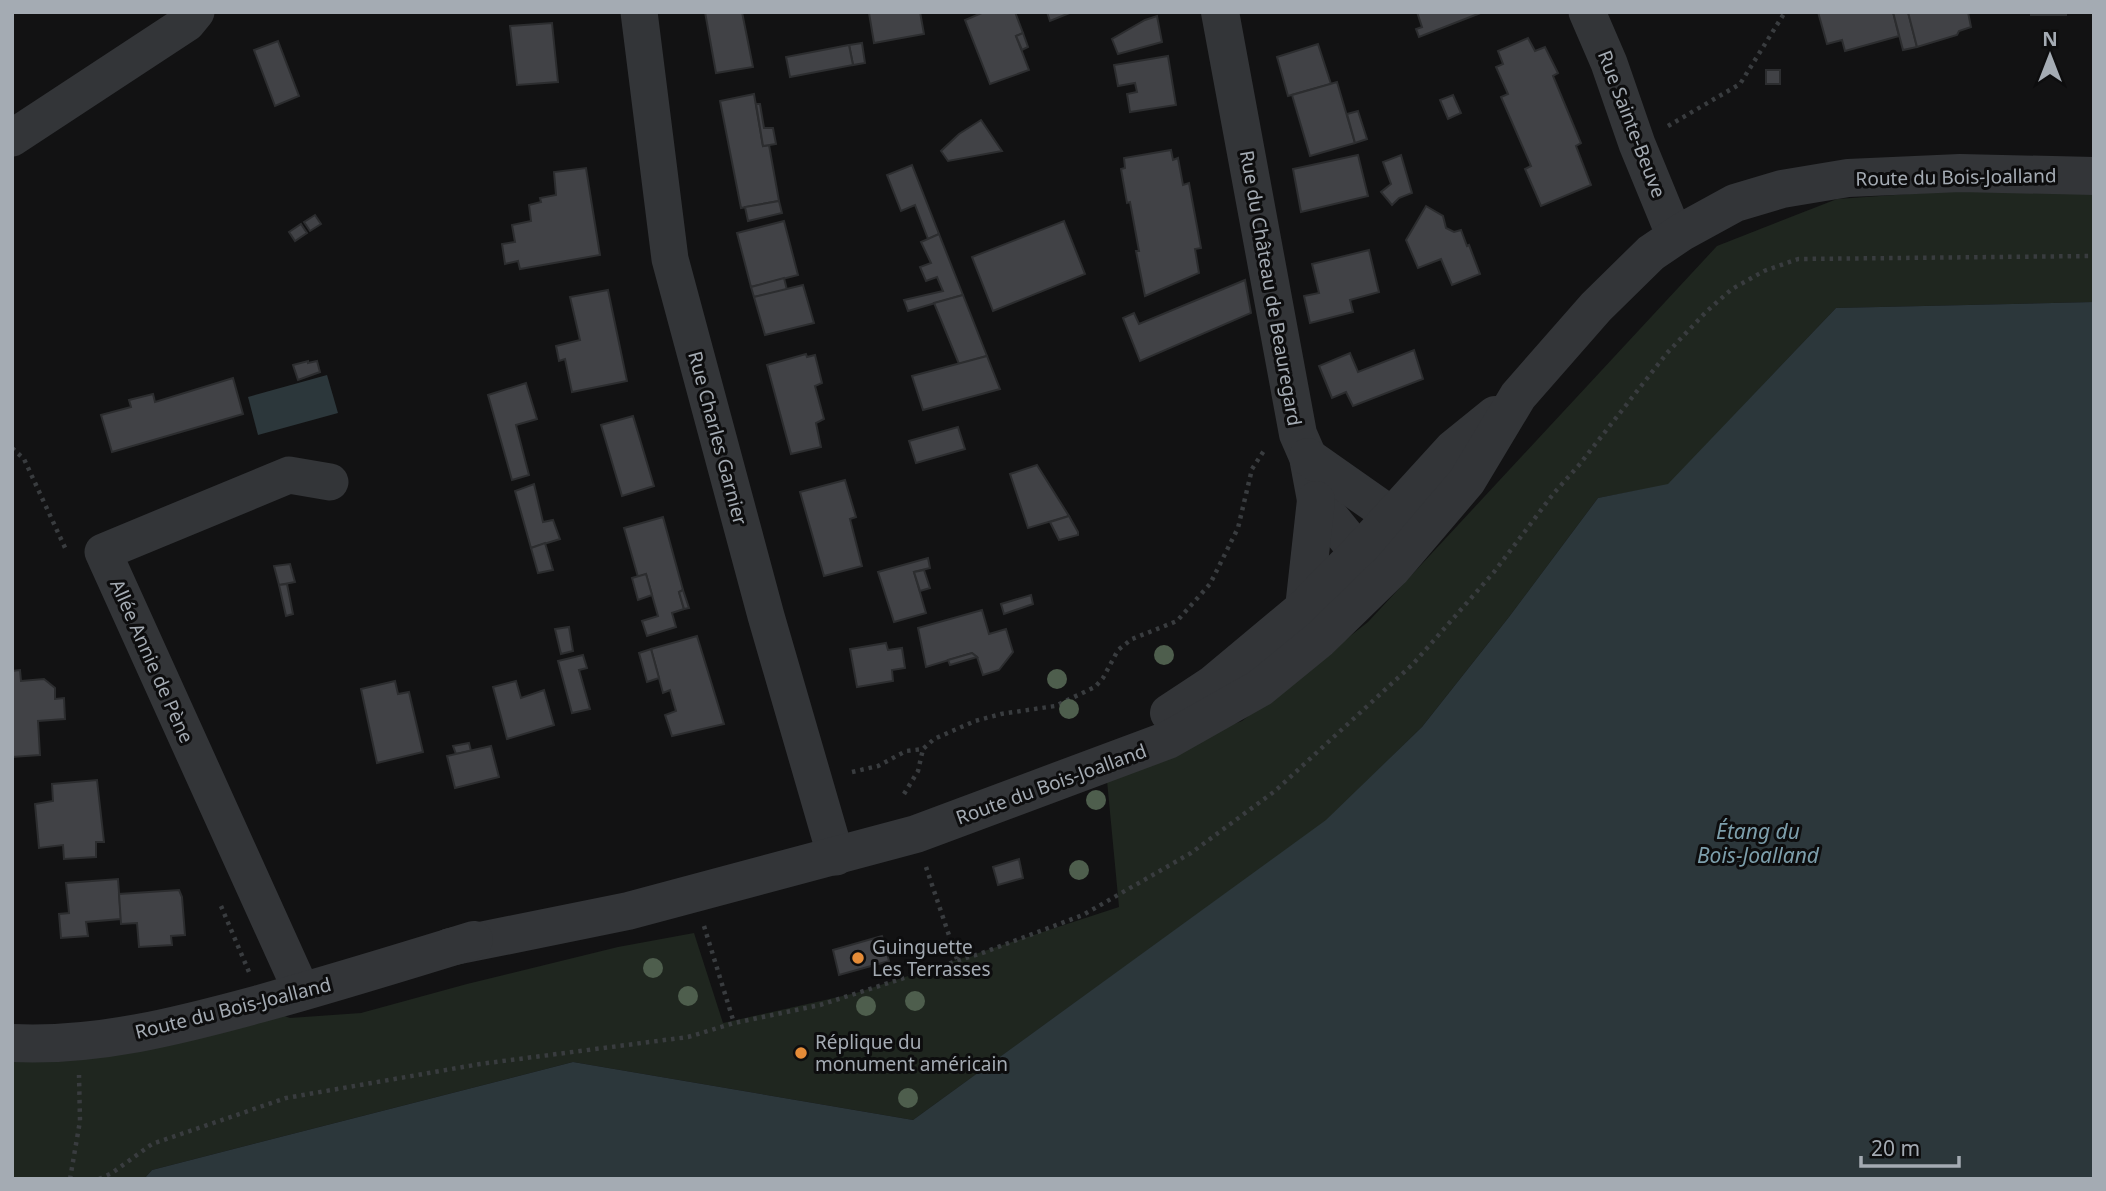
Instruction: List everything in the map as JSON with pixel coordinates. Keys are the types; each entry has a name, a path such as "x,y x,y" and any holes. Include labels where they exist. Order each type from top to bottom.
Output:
{"street":[{"path":"12,138 187,23 196,12"},
{"name":"Rue Charles Garnier","path":"639,12 670,259 766,616 832,844"},
{"name":"Rue du Château de Beauregard","path":"1220,12 1298,434 1308,457 1316,500"},
{"name":"Rue Sainte-Beuve","path":"1587,12 1669,222 1682,232"},
{"name":"Route du Bois-Joalland","path":"1392,516 1453,449 1518,396 1597,307 1651,253 1682,232 1735,203 1782,189 1848,178 1960,173 2094,176"},
{"name":"Route du Bois-Joalland","path":"450,947 628,911 721,886 756,868 832,844 909,811 1042,769 1158,720 1312,623 1375,559 1467,481 1518,396"},
{"path":"1308,457 1392,516 1394,541 1375,559 1316,500"},
{"name":"Allée Annie de Pène","path":"302,992 103,552 289,475 330,482"},
{"path":"1312,623 1316,500"},
{"name":"Route du Bois-Joalland","path":"12,1043 79,1043 187,1023 302,992 689,871 832,844"}],"path":[{"path":"1637,144 1740,84 1785,12"},
{"path":"904,794 918,771 923,749 934,739 975,721 1055,706 1081,694 1095,687 1118,650 1132,639 1177,621 1210,584 1225,557 1238,528 1252,469 1266,447"},
{"path":"852,772 878,766 906,751 923,749"},
{"path":"924,862 957,959"},
{"path":"704,924 734,1023"},
{"path":"70,1179 80,1121 79,1043"}],"shaded area":[{"path":"2025,186 2094,188 2094,302 1836,308 1668,485 1598,498 1422,727 1326,821 913,1120 573,1062 152,1170 144,1179 12,1179 12,1060 265,1009 290,1018 361,1013 618,947 694,933 723,1023 856,993 1119,907 1106,770 1242,721 1368,622 1717,246 1837,199"}],"water":[{"name":"Étang du Bois-Joalland","path":"2094,302 2094,1179 144,1179 152,1170 573,1062 913,1120 1326,820 1422,727 1598,498 1668,484 1836,308"},
{"path":"327,375 338,413 258,435 248,397"}],"building":[{"path":"705,12 742,12 753,67 716,73"},
{"path":"920,12 924,34 874,43 869,13"},
{"path":"984,12 1015,12 1023,33 1016,36 1029,70 990,84 965,20"},
{"path":"1047,12 1072,12 1050,21"},
{"path":"1417,12 1483,12 1419,37 1416,29 1422,27"},
{"path":"1818,12 1893,12 1899,36 1845,51 1842,40 1827,44"},
{"path":"1893,12 1908,12 1917,47 1903,50"},
{"path":"1908,12 1968,12 1971,27 1959,31 1957,35 1917,47"},
{"path":"2031,12 2066,12 2066,15 2031,15"},
{"path":"1157,16 1162,42 1118,54 1112,39"},
{"path":"552,23 558,82 517,85 510,26"},
{"path":"1023,33 1028,47 1022,50 1016,36"},
{"path":"1528,38 1535,51 1545,47 1558,73 1553,76 1581,143 1576,146 1591,185 1541,206 1525,169 1531,166 1501,97 1508,94 1496,67 1503,64 1498,51"},
{"path":"278,41 299,96 275,106 254,50"},
{"path":"862,43 865,63 853,65 849,45"},
{"path":"1318,44 1331,84 1288,96 1277,57"},
{"path":"849,45 853,65 790,77 786,57"},
{"path":"1168,56 1176,105 1130,112 1127,94 1137,92 1135,83 1118,86 1114,65"},
{"path":"1766,70 1780,70 1780,84 1766,84"},
{"path":"1337,82 1355,143 1310,156 1292,95"},
{"path":"754,94 763,146 769,145 779,201 741,208 720,101"},
{"path":"1453,95 1461,113 1448,119 1440,100"},
{"path":"756,104 760,104 764,128 773,128 776,144 763,146"},
{"path":"1358,111 1367,139 1355,143 1347,114"},
{"path":"981,120 1002,151 948,161 941,151 959,134"},
{"path":"1171,150 1173,160 1178,158 1183,185 1189,183 1201,248 1195,249 1199,273 1145,296 1130,202 1127,203 1121,169 1125,168 1124,158"},
{"path":"1358,155 1368,196 1301,212 1293,169"},
{"path":"1401,155 1412,193 1399,198 1392,205 1381,192 1391,184 1383,162"},
{"path":"912,165 939,234 928,239 915,205 901,211 887,175"},
{"path":"586,168 600,255 520,269 518,261 505,264 502,244 515,242 512,225 531,221 529,205 541,202 540,198 556,195 554,172"},
{"path":"779,201 782,213 748,221 745,207"},
{"path":"1426,206 1443,216 1446,228 1454,232 1461,230 1480,274 1452,285 1441,259 1418,268 1406,240"},
{"path":"315,215 321,224 310,231 304,222"},
{"path":"784,221 798,275 751,287 737,233"},
{"path":"1064,221 1085,274 993,311 972,257"},
{"path":"301,224 307,233 295,241 289,232"},
{"path":"939,234 963,295 908,311 904,300 943,291 937,277 926,281 920,267 931,263 921,242"},
{"path":"1369,250 1379,292 1350,300 1353,312 1310,323 1304,296 1319,293 1312,264"},
{"path":"784,278 787,290 754,297 751,287"},
{"path":"1245,280 1251,313 1140,361 1123,318 1134,313 1139,324"},
{"path":"803,285 814,323 765,335 754,297"},
{"path":"608,290 627,381 572,392 565,359 559,361 556,346 580,340 570,297"},
{"path":"963,295 987,356 959,364 934,303"},
{"path":"1414,350 1423,379 1353,406 1346,392 1332,398 1319,366 1350,353 1358,372"},
{"path":"806,354 807,357 815,355 822,383 815,386 824,419 816,423 821,447 791,454 767,365"},
{"path":"987,356 1000,389 923,410 912,376"},
{"path":"317,361 320,372 298,380 293,365"},
{"path":"233,378 243,414 112,452 101,415 131,407 129,400 153,394 155,402"},
{"path":"526,383 537,419 516,425 529,475 512,480 488,395"},
{"path":"633,416 654,486 622,496 601,425"},
{"path":"958,427 965,449 916,463 909,441"},
{"path":"1037,465 1069,516 1028,528 1010,474"},
{"path":"845,480 856,517 850,519 862,566 824,576 800,492"},
{"path":"534,484 543,522 553,520 560,539 531,548 515,491"},
{"path":"1069,516 1078,535 1059,540 1050,522"},
{"path":"663,517 683,590 679,592 684,609 672,613 676,627 647,636 642,621 658,616 646,574 638,577 624,528"},
{"path":"545,543 553,570 538,573 531,548"},
{"path":"928,558 930,568 914,572 926,613 894,622 878,572"},
{"path":"290,564 295,582 279,585 274,566"},
{"path":"924,570 930,588 920,591 914,572"},
{"path":"646,574 652,595 638,600 632,578"},
{"path":"287,584 293,614 286,616 279,585"},
{"path":"683,590 689,608 684,609 679,592"},
{"path":"1031,595 1033,604 1004,614 1001,604"},
{"path":"982,610 989,634 1006,629 1013,652 999,670 983,675 977,657 972,653 926,667 918,628"},
{"path":"569,627 573,651 561,654 555,629"},
{"path":"697,636 724,724 672,736 665,715 676,711 670,690 663,693 651,649"},
{"path":"886,643 888,650 902,648 905,668 892,670 893,681 857,687 850,649"},
{"path":"651,649 659,678 647,682 639,653"},
{"path":"972,653 977,657 950,665 948,660"},
{"path":"583,655 587,668 579,670 590,709 572,713 558,661"},
{"path":"20,670 21,681 44,679 55,688 55,699 64,698 65,719 38,721 40,755 12,757 12,671"},
{"path":"395,681 398,694 409,692 423,752 377,763 361,689"},
{"path":"516,681 521,698 544,690 554,725 507,739 493,687"},
{"path":"469,743 471,751 456,754 453,746"},
{"path":"491,746 499,777 455,788 447,756"},
{"path":"97,780 104,842 96,842 96,857 64,859 63,845 39,848 35,804 53,801 52,784"},
{"path":"1019,859 1023,878 998,885 993,867"},
{"path":"118,879 121,919 86,922 88,936 61,938 59,914 69,913 66,883"},
{"path":"179,890 185,935 171,936 172,945 139,947 137,923 121,924 119,894"},
{"path":"882,936 889,961 839,975 833,950"}],"place":[{"name":"Guinguette Les Terrasses","path":"858,958"},
{"name":"Réplique du monument américain","path":"801,1053"}]}
